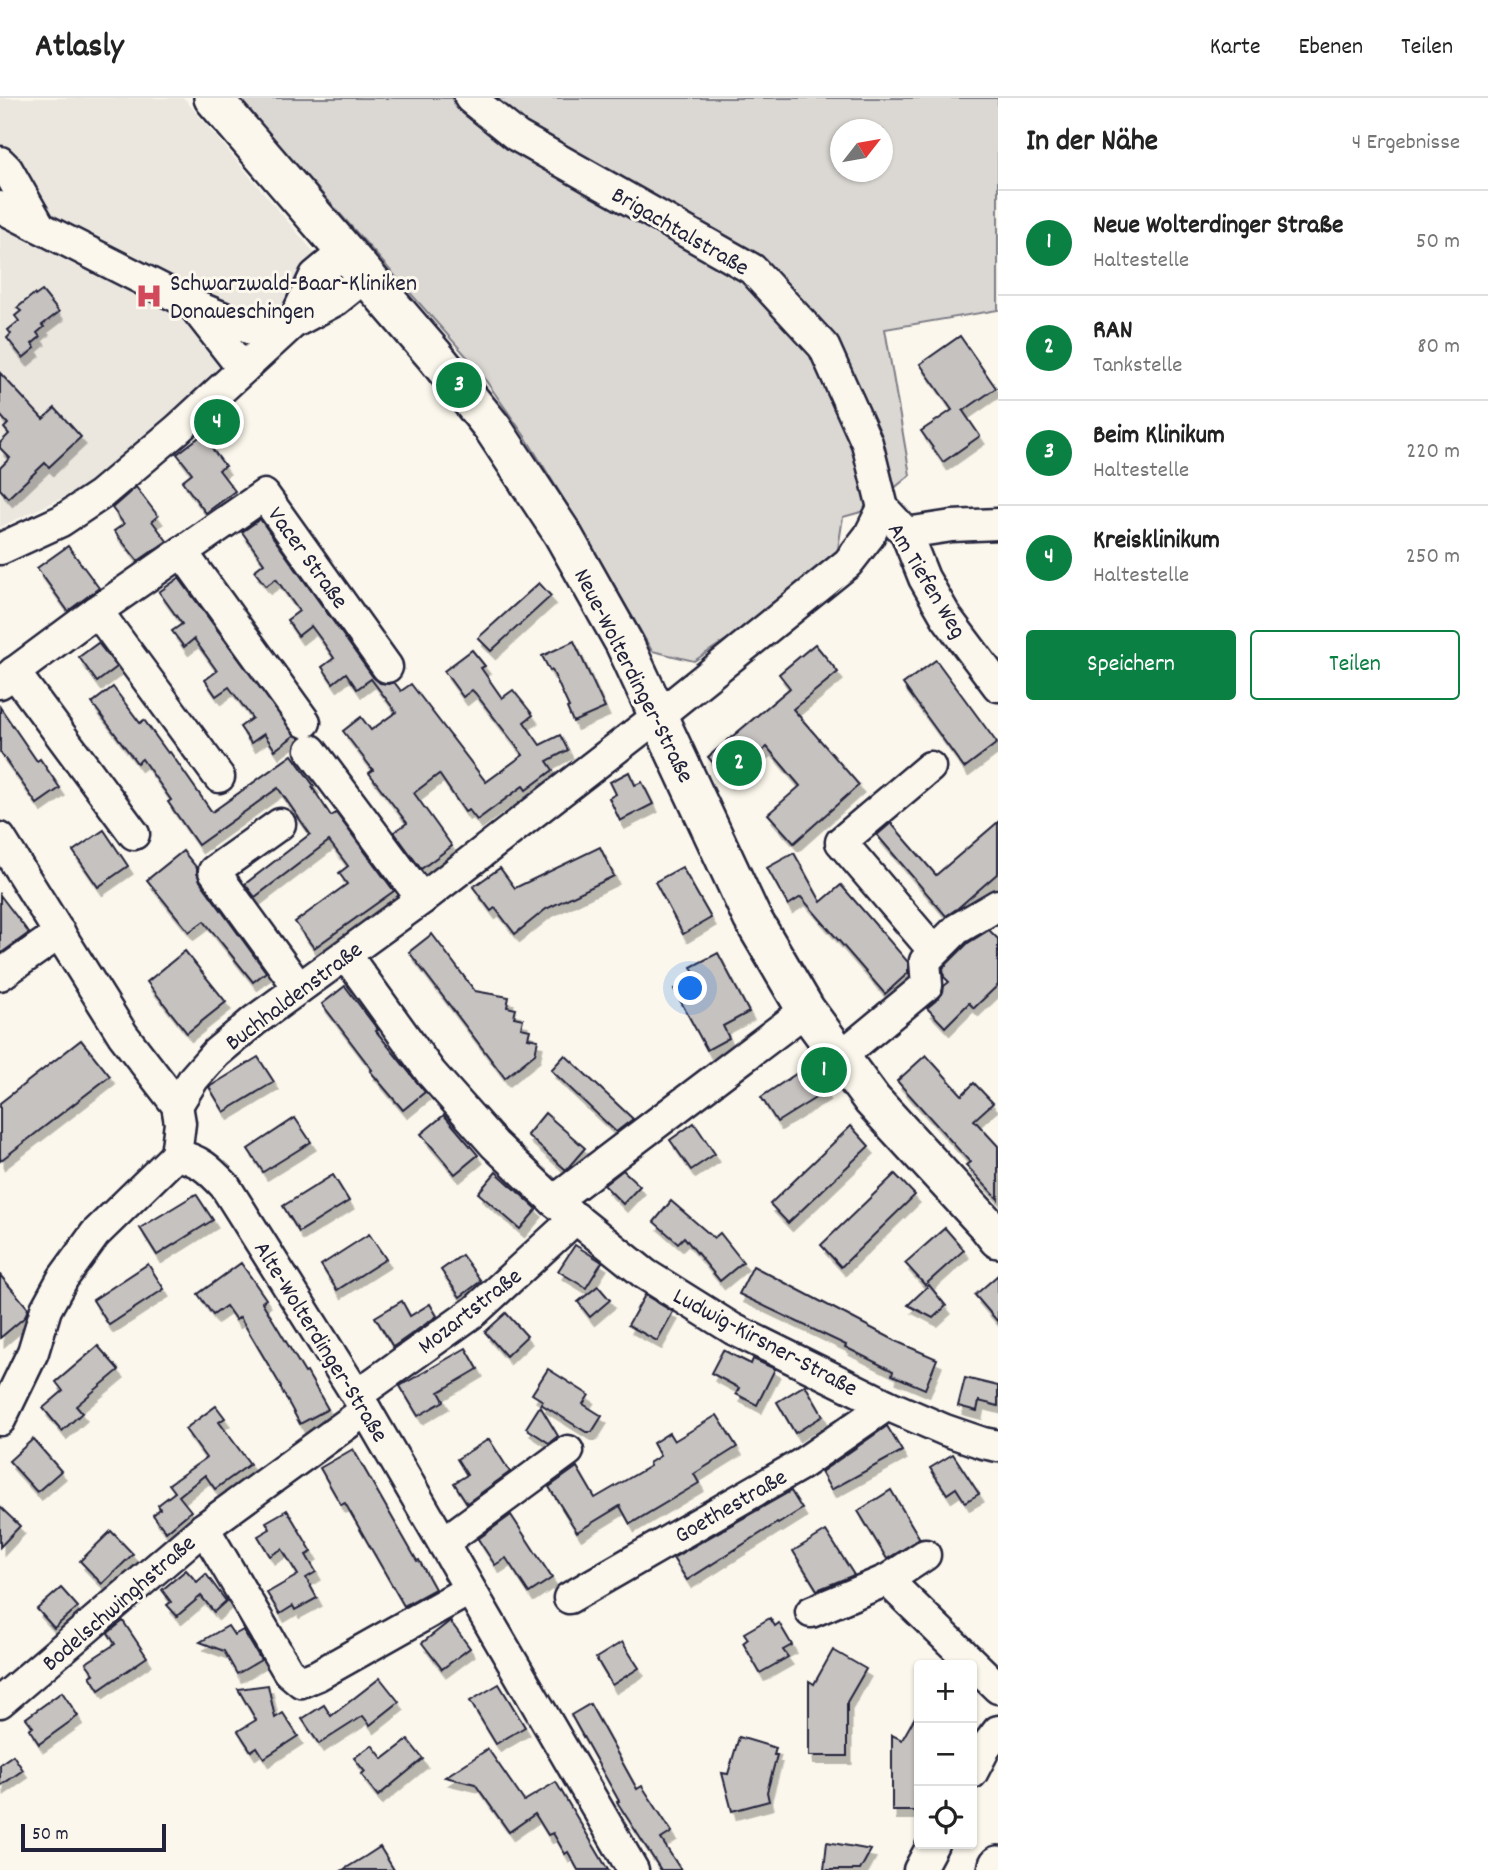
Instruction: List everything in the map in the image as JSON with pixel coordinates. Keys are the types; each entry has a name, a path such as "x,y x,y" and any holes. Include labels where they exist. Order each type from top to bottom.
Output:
{"main road":[{"name":"Neue-Wolterdinger-Straße","path":"213,98 434,355 499,438 562,533 624,643 752,918 806,1010 872,1100 998,1239"},
{"path":"997,1870 998,1865"}],"street":[{"name":"Brigachtalstraße","path":"470,98 517,136 752,269 824,347 867,443 883,508"},
{"path":"0,162 40,227"},
{"path":"0,207 192,305 253,330 286,329"},
{"path":"0,549 61,520 100,495 178,429 286,329 315,276 356,264"},
{"path":"192,305 243,369"},
{"name":"Vacer Straße","path":"134,834 7,677 264,495 387,667"},
{"path":"658,716 848,564 869,536 883,508"},
{"name":"Am Tiefen Weg","path":"883,508 906,533 924,578 947,618 998,686"},
{"path":"906,533 952,526 998,524"},
{"path":"182,552 422,899"},
{"path":"97,611 219,776"},
{"name":"Buchhaldenstraße","path":"177,1105 194,1078 216,1053 254,1021 422,899 658,716"},
{"path":"930,767 841,842 934,951"},
{"path":"281,824 214,871 299,988"},
{"path":"0,838 123,1035 177,1105 180,1123 176,1155 95,1234 63,1278 46,1309 33,1352 0,1420"},
{"path":"840,1057 927,985 925,961 934,951 957,929 998,905"},
{"path":"0,975 60,933"},
{"name":"Ludwig-Kirsner-Straße","path":"346,955 431,1073 494,1144 565,1210 645,1274 733,1329 887,1405 945,1430 998,1446"},
{"path":"565,1210 806,1010"},
{"name":"Alte-Wolterdinger-Straße","path":"176,1155 192,1158 225,1186 361,1402 633,1870"},
{"name":"Mozartstraße","path":"361,1402 475,1311 565,1210"},
{"name":"Bodelschwinghstraße","path":"0,1702 204,1528 361,1402"},
{"name":"Goethestraße","path":"569,1598 800,1465 887,1405"},
{"path":"444,1542 568,1451"},
{"name":"Bodelschwinghstraße","path":"204,1528 288,1671 301,1682 470,1590"},
{"path":"811,1612 887,1580 925,1555"},
{"path":"887,1580 998,1688"},
{"path":"977,1763 998,1731"},
{"path":"919,1870 930,1849"}],"shaded area":[{"name":"Schwarzwald-Baar-Kliniken Donaueschingen","path":"0,98 184,98 323,263 286,318 86,487 0,527"},
{"path":"237,98 998,98 998,310 885,329 910,475 868,510 843,517 837,555 806,587 694,661 652,651 526,438 477,368"}],"building":[{"path":"42,291 59,312 42,325 44,327 37,333 40,337 32,344 35,348 23,358 7,338 11,334 8,330 19,321 15,316 21,311 17,308"},
{"path":"960,336 996,388 963,411 980,436 943,462 921,431 952,410 920,364"},
{"path":"0,373 43,419 55,408 81,437 49,467 45,463 8,498 0,489 0,468 10,458 0,448 0,443 9,434 4,428 8,424 0,415"},
{"path":"202,435 225,466 219,470 235,491 206,513 182,481 192,473 177,454"},
{"path":"136,487 158,516 152,521 167,541 138,561 114,531 124,524 112,508"},
{"path":"260,519 373,677 380,683 394,682 401,691 411,684 486,782 523,755 475,693 472,690 463,697 444,671 472,650 485,666 481,668 502,698 513,690 533,715 524,722 540,745 560,735 568,750 547,761 553,770 526,790 523,786 477,820 469,810 465,812 439,774 414,793 452,846 421,869 394,832 407,823 369,773 373,770 343,731 361,717 371,730 396,712 371,679 357,689 346,673 333,683 322,667 334,658 311,626 298,636 287,620 299,611 276,579 266,586 254,571 264,563 242,532"},
{"path":"68,546 99,588 68,611 37,568"},
{"path":"179,578 295,735 275,750 264,734 251,743 240,727 252,718 229,687 216,696 205,680 217,671 194,639 184,647 172,631 182,624 159,592"},
{"path":"539,583 551,596 491,651 478,638"},
{"path":"574,641 605,708 573,722 552,670 550,671 542,656"},
{"path":"98,643 117,667 97,682 79,657"},
{"path":"815,644 838,672 793,709 859,785 794,843 768,814 800,786 767,747 727,780 708,757 790,688 779,674"},
{"path":"936,660 997,743 964,768 903,684"},
{"path":"113,687 140,723 144,720 168,753 170,752 212,812 292,755 331,816 336,813 394,891 314,948 295,922 347,884 339,873 348,866 329,841 255,897 245,884 310,834 278,788 198,845 142,759 137,763 92,703"},
{"path":"0,707 37,761 40,759 60,788 37,804 0,752"},
{"path":"629,772 635,785 642,782 653,804 620,821 609,798 616,794 610,782"},
{"path":"998,822 998,873 946,916 877,835 891,823 936,875"},
{"path":"104,830 128,866 98,887 73,851"},
{"path":"600,847 614,876 546,909 515,934 495,908 491,911 473,887 500,868 515,888"},
{"path":"183,851 197,868 200,881 266,972 253,982 204,921 189,932 147,880"},
{"path":"794,853 821,902 841,885 908,962 908,973 885,994 801,897 788,905 767,868"},
{"path":"682,867 711,918 683,934 655,882"},
{"path":"0,895 29,933 0,954"},
{"path":"989,930 998,939 998,985 974,1008 969,1003 945,1027 927,1008 939,998 944,986 949,982 944,977 943,968 968,943"},
{"path":"432,934 475,991 509,997 507,1007 516,1009 514,1017 523,1019 521,1028 530,1030 528,1038 538,1040 535,1054 505,1078 409,952"},
{"path":"185,951 226,1002 187,1033 147,982"},
{"path":"718,953 749,1012 723,1026 729,1038 707,1050 674,989 696,977 691,967"},
{"path":"345,986 378,1030 376,1031 425,1092 403,1110 370,1071 372,1070 322,1004"},
{"path":"81,1040 110,1076 0,1161 0,1103"},
{"path":"565,1055 633,1119 616,1132 551,1070"},
{"path":"926,1055 962,1095 974,1083 993,1103 974,1120 998,1146 998,1199 966,1165 970,1162 897,1081"},
{"path":"258,1057 274,1082 224,1112 209,1087"},
{"path":"808,1066 825,1092 777,1122 761,1097"},
{"path":"545,1113 585,1148 566,1170 527,1135"},
{"path":"444,1115 478,1155 455,1174 421,1134"},
{"path":"295,1118 311,1142 263,1172 248,1149"},
{"path":"694,1123 715,1154 691,1170 670,1140"},
{"path":"851,1126 869,1146 788,1223 770,1204"},
{"path":"623,1170 640,1186 623,1204 604,1185"},
{"path":"496,1172 537,1209 520,1229 478,1193"},
{"path":"895,1174 915,1195 841,1267 821,1245"},
{"path":"333,1175 349,1201 299,1232 283,1206"},
{"path":"196,1194 213,1220 157,1255 140,1228"},
{"path":"671,1201 714,1238 720,1233 743,1262 720,1281 684,1237 678,1243 654,1222"},
{"path":"945,1228 964,1250 925,1285 905,1263"},
{"path":"369,1234 386,1259 337,1290 321,1265"},
{"path":"575,1245 602,1262 586,1288 558,1271"},
{"path":"462,1255 481,1281 460,1297 441,1270"},
{"path":"241,1263 266,1299 262,1302 328,1409 300,1424 240,1317 236,1320 226,1306 213,1315 198,1294"},
{"path":"148,1264 164,1289 109,1325 93,1300"},
{"path":"753,1266 900,1343 937,1359 925,1389 892,1375 893,1371 845,1347 846,1345 739,1294"},
{"path":"0,1275 28,1308 25,1317 0,1338"},
{"path":"998,1275 998,1322 975,1295"},
{"path":"929,1285 946,1306 933,1318 908,1305"},
{"path":"598,1286 610,1300 590,1317 578,1302"},
{"path":"645,1295 673,1312 657,1341 628,1325"},
{"path":"402,1301 410,1316 430,1304 437,1316 393,1347 375,1317"},
{"path":"506,1313 527,1336 506,1356 485,1332"},
{"path":"98,1346 119,1370 76,1406 82,1413 62,1431 43,1408 63,1391 56,1382"},
{"path":"466,1348 478,1369 439,1392 444,1401 418,1416 400,1386"},
{"path":"723,1350 751,1364 753,1359 775,1369 757,1405 736,1394 739,1388 711,1373"},
{"path":"548,1369 589,1395 583,1404 602,1416 592,1432 586,1432 541,1404 543,1401 532,1394"},
{"path":"965,1378 998,1386 998,1406 979,1401 977,1411 958,1406"},
{"path":"805,1385 823,1416 795,1433 777,1402"},
{"path":"216,1406 225,1418 219,1422 250,1464 215,1489 205,1475 179,1496 191,1511 166,1532 153,1515 160,1509 158,1505 175,1492 169,1484 206,1458 185,1429"},
{"path":"540,1406 558,1436 549,1443 526,1428"},
{"path":"717,1415 737,1447 694,1474 699,1483 630,1524 620,1506 577,1532 549,1487 577,1467 595,1498 650,1466 649,1463 660,1456 653,1443 669,1433 674,1441"},
{"path":"887,1426 902,1451 831,1490 821,1472"},
{"path":"33,1439 61,1471 37,1492 9,1461"},
{"path":"489,1439 510,1472 467,1503 454,1483 467,1475 457,1459"},
{"path":"353,1449 435,1589 404,1606 345,1503 341,1505 320,1468"},
{"path":"953,1454 979,1494 965,1502 956,1488 947,1494 930,1468"},
{"path":"891,1490 920,1539 887,1559 858,1511"},
{"path":"791,1491 802,1509 687,1580 673,1558"},
{"path":"0,1507 20,1526 0,1547"},
{"path":"287,1510 312,1552 306,1555 316,1572 306,1578 317,1598 295,1610 293,1606 280,1614 267,1593 298,1575 282,1549 270,1556 258,1536 270,1529 266,1522"},
{"path":"511,1515 552,1578 529,1593 506,1558 495,1565 478,1539"},
{"path":"111,1531 133,1554 102,1584 80,1561"},
{"path":"826,1531 854,1575 817,1590 793,1551"},
{"path":"186,1570 197,1582 206,1574 226,1601 214,1612 201,1596 177,1616 167,1605 171,1602 162,1590"},
{"path":"61,1588 78,1607 54,1628 37,1609"},
{"path":"770,1618 775,1626 779,1623 792,1645 783,1650 788,1657 760,1673 743,1643 748,1639 744,1633"},
{"path":"123,1621 147,1657 99,1690 90,1676 94,1674 86,1663 115,1644 108,1633"},
{"path":"450,1621 470,1648 442,1669 422,1643"},
{"path":"228,1626 234,1635 243,1630 261,1660 237,1674 224,1651 200,1642"},
{"path":"622,1642 639,1668 612,1685 596,1658"},
{"path":"833,1650 866,1669 847,1702 847,1756 809,1756 809,1681 814,1684"},
{"path":"380,1678 399,1702 370,1725 363,1716 319,1744 302,1719 324,1705 331,1716"},
{"path":"499,1684 525,1727 496,1744 470,1701"},
{"path":"268,1685 275,1718 283,1713 298,1736 264,1758 257,1747 251,1751 238,1731 256,1720 238,1689"},
{"path":"62,1692 78,1716 39,1744 29,1729 33,1727 26,1718"},
{"path":"590,1704 637,1789 642,1786 672,1832 661,1839 681,1870 661,1870 617,1802 619,1801 571,1715"},
{"path":"914,1719 914,1811 892,1811 892,1735 902,1740"},
{"path":"739,1737 776,1748 774,1755 777,1755 767,1792 769,1801 732,1811 722,1773 728,1774"},
{"path":"408,1740 423,1759 378,1796 361,1774 365,1772 354,1758 372,1745 383,1759"},
{"path":"488,1749 524,1801 556,1782 608,1870 578,1870 568,1852 565,1854 553,1833 548,1835 535,1814 509,1832 475,1784 445,1777"},
{"path":"13,1755 23,1770 0,1786 0,1764"},
{"path":"827,1842 871,1850 860,1870 824,1870"},
{"path":"380,1847 394,1870 343,1870 366,1856"}],"place":[{"name":"Schwarzwald-Baar-Kliniken Donaueschingen","path":"149,296"},
{"name":"Beim Klinikum","path":"459,385"},
{"name":"Kreisklinikum","path":"217,422"},
{"name":"RAN","path":"739,763"},
{"name":"Neue Wolterdinger Straße","path":"824,1070"}]}
